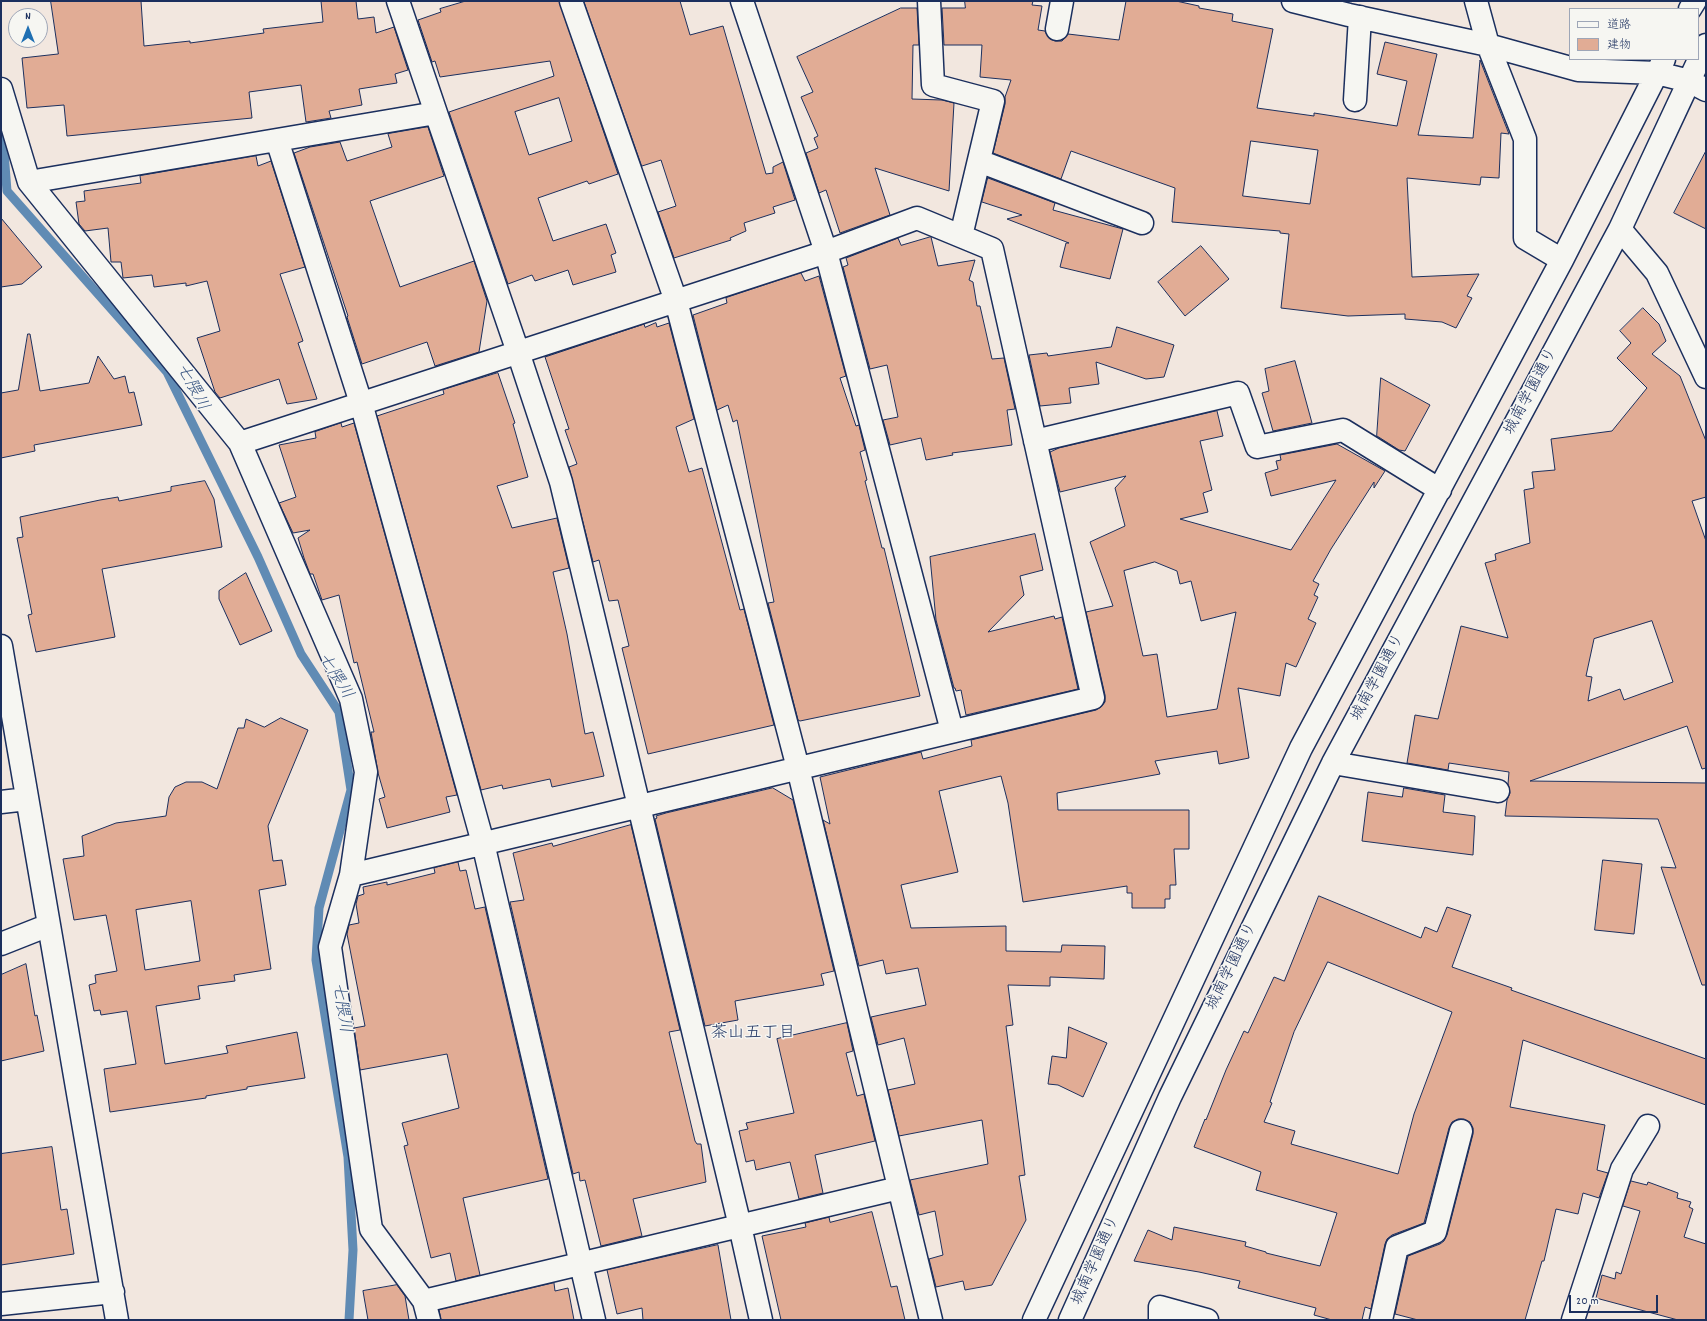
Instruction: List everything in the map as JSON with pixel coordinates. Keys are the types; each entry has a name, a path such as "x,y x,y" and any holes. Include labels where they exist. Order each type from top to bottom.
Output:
{"street":[{"path":"398,1 561,482 740,1226 761,1320"},
{"path":"571,1 676,301 798,768 931,1320"},
{"path":"742,1 826,252 952,731"},
{"path":"929,1 933,85 993,101 960,236"},
{"path":"1057,29 1062,1"},
{"path":"1293,1 1488,45 1578,70 1661,66 1674,60"},
{"path":"1476,1 1488,45 1525,139 1525,238 1562,260"},
{"path":"1355,100 1360,17"},
{"name":"城南学園通り","path":"1070,1320 1170,1097 1333,763 1698,85 1706,44"},
{"path":"1661,66 1698,85"},
{"name":"城南学園通り","path":"1034,1320 1301,748 1562,260 1661,66"},
{"path":"1,89 29,182 240,443 351,699 366,772 351,875 330,947 371,1229 427,1311 580,1264 899,1188"},
{"path":"29,182 436,113"},
{"path":"277,140 362,403 483,843 594,1320"},
{"path":"979,161 1142,223"},
{"path":"240,443 826,252 918,218 992,249 1093,698 351,875"},
{"path":"1620,229 1657,272 1706,377"},
{"path":"1035,441 1238,393 1257,447 1343,430 1440,490"},
{"path":"1,646 117,1320"},
{"path":"1333,763 1498,791"},
{"path":"1,802 27,799"},
{"path":"1,944 49,925"},
{"path":"1573,1320 1622,1169 1648,1126"},
{"path":"1381,1320 1397,1247 1434,1232 1461,1131"},
{"path":"1,1304 113,1292"},
{"path":"1160,1320 1160,1307 1207,1320"}],"building":[{"path":"51,1 141,1 144,46 190,41 190,43 264,33 263,29 323,22 321,1 356,1 358,19 374,17 376,33 394,27 408,70 395,74 397,83 359,89 362,105 329,111 331,118 306,122 301,85 249,92 252,118 67,136 64,105 27,108 22,58 58,54"},
{"path":"466,1 559,1 618,174 589,184 587,181 538,198 553,241 606,224 616,253 611,255 616,272 573,285 568,270 535,281 532,275 508,284 449,112 554,76 550,61 440,77 435,61 432,62 418,20 441,12 440,9","holes":["559,98 572,141 529,155 515,112"]},
{"path":"584,1 680,1 690,35 723,26 766,174 773,173 773,167 783,162 795,200 773,207 775,213 744,223 746,231 730,238 731,240 674,258 658,212 676,206 661,160 642,166"},
{"path":"965,1 1033,1 1032,5 1042,6 1038,30 1045,31 1049,38 1055,41 1062,41 1068,34 1119,40 1126,1 1176,1 1199,6 1199,8 1233,14 1232,21 1273,29 1257,108 1314,116 1314,113 1397,126 1407,81 1377,74 1385,42 1437,54 1418,135 1473,138 1480,60 1509,134 1501,133 1499,178 1481,177 1480,185 1407,178 1412,277 1479,274 1467,296 1472,298 1456,328 1442,322 1405,319 1405,314 1348,316 1281,308 1289,234 1280,233 1280,231 1172,222 1175,188 1071,151 1061,179 993,153 1005,104 1005,97 1011,80 980,77 982,45 944,45 942,8 965,8","holes":["1251,141 1318,150 1310,204 1243,196"]},
{"path":"901,8 917,8 919,45 913,45 912,99 942,100 954,103 949,191 875,168 890,215 840,233 826,190 819,193 806,153 818,148 814,138 818,136 801,97 813,92 797,57"},
{"path":"428,127 444,176 370,201 400,287 474,261 487,301 479,352 435,366 427,342 362,364 347,317 348,316 294,153 310,147 340,142 347,161 392,147 388,134"},
{"path":"1706,151 1706,229 1674,213"},
{"path":"256,156 258,166 271,161 305,267 280,274 303,341 298,343 317,399 287,404 279,379 220,398 215,392 197,338 220,331 207,281 186,286 186,283 154,287 152,275 123,278 121,262 111,262 108,228 85,231 79,224 76,202 85,201 84,191 141,183 140,176"},
{"path":"988,178 1055,203 1053,210 1123,229 1110,279 1060,267 1066,243 1069,243 1007,219 1022,215 982,202"},
{"path":"1,218 42,267 22,284 1,287"},
{"path":"931,237 938,266 975,260 969,280 973,282 977,306 980,306 992,359 1004,358 1015,409 1007,410 1012,445 952,453 953,455 926,460 921,438 890,445 883,420 898,417 887,365 870,369 843,267 848,265 846,258 898,238 901,245"},
{"path":"1201,246 1229,279 1185,316 1158,282"},
{"path":"801,273 805,281 819,276 846,376 840,378 856,426 859,425 865,450 860,452 867,480 865,481 882,548 884,548 920,696 800,721 798,720 768,603 774,602 737,420 733,422 728,405 717,410 693,315 727,303 726,298"},
{"path":"1643,308 1659,324 1666,341 1652,354 1680,376 1706,441 1706,497 1692,501 1706,541 1706,768 1702,769 1687,726 1530,781 1706,783 1706,985 1702,985 1661,867 1676,868 1658,819 1505,816 1507,800 1510,793 1508,784 1509,772 1449,763 1448,770 1407,763 1415,715 1438,719 1461,626 1508,638 1485,563 1496,560 1495,554 1530,543 1524,490 1534,488 1532,472 1555,470 1551,439 1612,431 1647,388 1617,358 1631,343 1620,331","holes":["1652,621 1673,682 1624,700 1620,689 1588,701 1592,677 1586,676 1594,639"]},
{"path":"656,323 657,327 669,323 694,419 676,427 689,472 702,468 740,610 744,609 774,725 648,754 622,648 629,646 618,600 609,601 599,560 593,562 569,467 577,464 565,430 569,429 545,357 644,324 645,327"},
{"path":"1117,327 1174,345 1164,377 1146,379 1096,362 1099,384 1069,388 1071,403 1040,406 1029,355 1047,353 1048,356 1111,347"},
{"path":"28,334 30,334 40,391 89,383 98,356 114,379 125,376 129,393 134,392 142,425 34,445 35,451 1,458 1,393 18,390"},
{"path":"1295,361 1312,423 1273,431 1262,393 1269,391 1265,369"},
{"path":"498,373 515,423 513,424 528,477 497,486 512,528 557,518 569,568 553,572 567,634 585,734 593,732 604,776 552,787 550,779 503,789 502,785 481,790 377,416 444,394 443,390"},
{"path":"1381,378 1430,405 1405,451 1399,450 1377,436"},
{"path":"1217,411 1223,436 1200,441 1212,490 1203,493 1208,512 1180,519 1291,550 1336,480 1271,496 1265,473 1278,469 1276,461 1281,460 1280,455 1337,444 1385,471 1374,488 1374,482 1331,549 1313,581 1319,584 1314,595 1318,597 1308,619 1316,623 1296,667 1286,663 1280,696 1238,688 1249,758 1219,764 1217,751 1155,761 1160,774 1057,793 1058,810 1189,810 1189,849 1174,849 1176,885 1170,885 1170,899 1165,899 1165,908 1132,908 1132,893 1127,893 1127,886 1023,902 1008,803 1001,776 939,791 958,872 901,885 911,928 1006,926 1006,951 1061,952 1062,945 1105,946 1104,979 1050,977 1050,986 1008,985 1013,1025 1006,1026 1025,1175 1019,1176 1026,1220 992,1285 965,1290 963,1281 936,1287 929,1259 943,1255 935,1211 919,1215 910,1180 988,1164 982,1120 899,1136 888,1090 915,1084 904,1038 878,1045 871,1017 926,1005 918,968 886,974 883,960 859,966 823,820 830,824 820,777 921,752 923,759 972,746 971,740 1096,710 1105,702 1105,695 1086,612 1113,606 1090,542 1125,526 1115,488 1126,476 1060,492 1050,452 1059,448","holes":["1155,562 1177,571 1180,584 1191,581 1201,621 1236,612 1217,709 1167,717 1157,654 1143,656 1124,571"]},
{"path":"341,423 342,427 354,423 457,795 446,797 450,812 387,828 379,799 385,797 378,773 371,732 374,732 357,662 354,663 339,595 322,600 313,574 310,574 298,538 310,530 293,533 279,503 296,497 279,445 316,438 315,432"},
{"path":"205,481 214,499 222,547 102,569 115,637 36,652 28,615 32,614 17,538 23,537 20,517 100,500 118,497 119,501 171,491 171,487"},
{"path":"1035,534 1043,570 1020,576 1024,595 988,632 1054,616 1055,619 1062,617 1078,689 966,715 961,690 956,691 954,688 936,620 930,557"},
{"path":"246,573 272,631 240,645 219,599 219,591"},
{"path":"281,718 308,730 268,826 273,861 282,860 286,885 259,890 271,969 234,975 235,981 198,986 200,999 156,1006 165,1064 228,1053 226,1046 297,1032 305,1078 247,1087 247,1089 206,1096 206,1098 110,1112 104,1069 136,1064 127,1011 101,1015 100,1010 94,1011 89,985 96,983 95,975 117,971 106,915 74,920 63,859 84,856 82,836 116,823 166,816 169,797 175,787 186,782 202,782 217,789 238,728 244,728 246,719 264,727","holes":["191,901 200,961 145,970 136,910"]},
{"path":"773,788 793,800 834,971 821,974 824,985 735,1001 738,1020 705,1026 655,819 657,818 656,816 666,813"},
{"path":"1404,788 1445,795 1443,812 1475,816 1473,855 1362,841 1368,792 1402,797"},
{"path":"631,825 680,1030 669,1032 695,1141 697,1144 701,1144 706,1182 633,1199 642,1236 601,1246 585,1180 580,1181 579,1172 573,1174 510,902 524,900 513,853 552,843 553,846"},
{"path":"1603,860 1642,864 1634,934 1595,930"},
{"path":"458,862 460,871 466,870 475,909 485,907 548,1179 463,1198 480,1275 456,1281 450,1253 431,1258 404,1146 408,1145 402,1123 459,1108 447,1054 360,1070 354,1028 365,1026 347,934 349,925 359,923 356,904 358,896 364,894 363,887 387,882 387,885 435,873 434,868"},
{"path":"1319,896 1421,938 1425,927 1437,932 1447,907 1471,915 1452,967 1512,988 1511,990 1706,1059 1706,1105 1523,1040 1510,1107 1605,1125 1597,1170 1608,1173 1599,1198 1583,1193 1578,1214 1556,1209 1544,1261 1542,1261 1525,1320 1418,1320 1395,1314 1408,1256 1440,1244 1444,1241 1447,1235 1473,1134 1473,1128 1470,1122 1464,1119 1458,1119 1452,1122 1449,1128 1424,1223 1392,1235 1387,1239 1371,1309 1365,1307 1362,1320 1332,1320 1314,1315 1316,1308 1238,1288 1240,1281 1199,1272 1134,1261 1148,1230 1172,1240 1174,1227 1246,1242 1245,1246 1266,1253 1320,1266 1337,1213 1256,1190 1261,1172 1194,1147 1244,1031 1248,1033 1274,977 1284,981","holes":["1328,962 1452,1012 1414,1114 1398,1174 1291,1144 1295,1131 1264,1122 1272,1103 1270,1102 1294,1032"]},
{"path":"26,964 35,1016 37,1015 44,1051 1,1061 1,975"},
{"path":"847,1023 853,1051 846,1053 857,1096 864,1094 875,1141 815,1155 823,1193 799,1199 790,1162 756,1170 754,1160 746,1162 739,1131 748,1129 746,1123 794,1113 777,1039"},
{"path":"1069,1027 1107,1043 1083,1097 1058,1085 1048,1084 1052,1056 1066,1058"},
{"path":"52,1147 61,1210 67,1209 74,1254 1,1265 1,1154"},
{"path":"1631,1181 1647,1185 1648,1182 1678,1193 1677,1198 1691,1202 1689,1207 1693,1209 1684,1237 1706,1244 1706,1320 1678,1320 1596,1298 1602,1275 1615,1279 1616,1272 1621,1274 1640,1211 1623,1206"},
{"path":"872,1212 891,1287 897,1286 905,1320 781,1320 762,1236 806,1227 805,1223 829,1217 830,1222"},
{"path":"718,1245 731,1320 643,1320 642,1308 617,1314 607,1270"},
{"path":"554,1283 555,1291 568,1288 574,1320 441,1320 439,1310"},
{"path":"397,1285 405,1296 409,1320 368,1320 363,1291"}],"waterway":[{"name":"七隈川","path":"1,135 3,139 7,191 167,372 258,557 301,654 339,712 351,790 319,908 316,960 348,1157 353,1250 349,1320"}],"district":[{"name":"茶山五丁目","path":"753,1035"}]}
